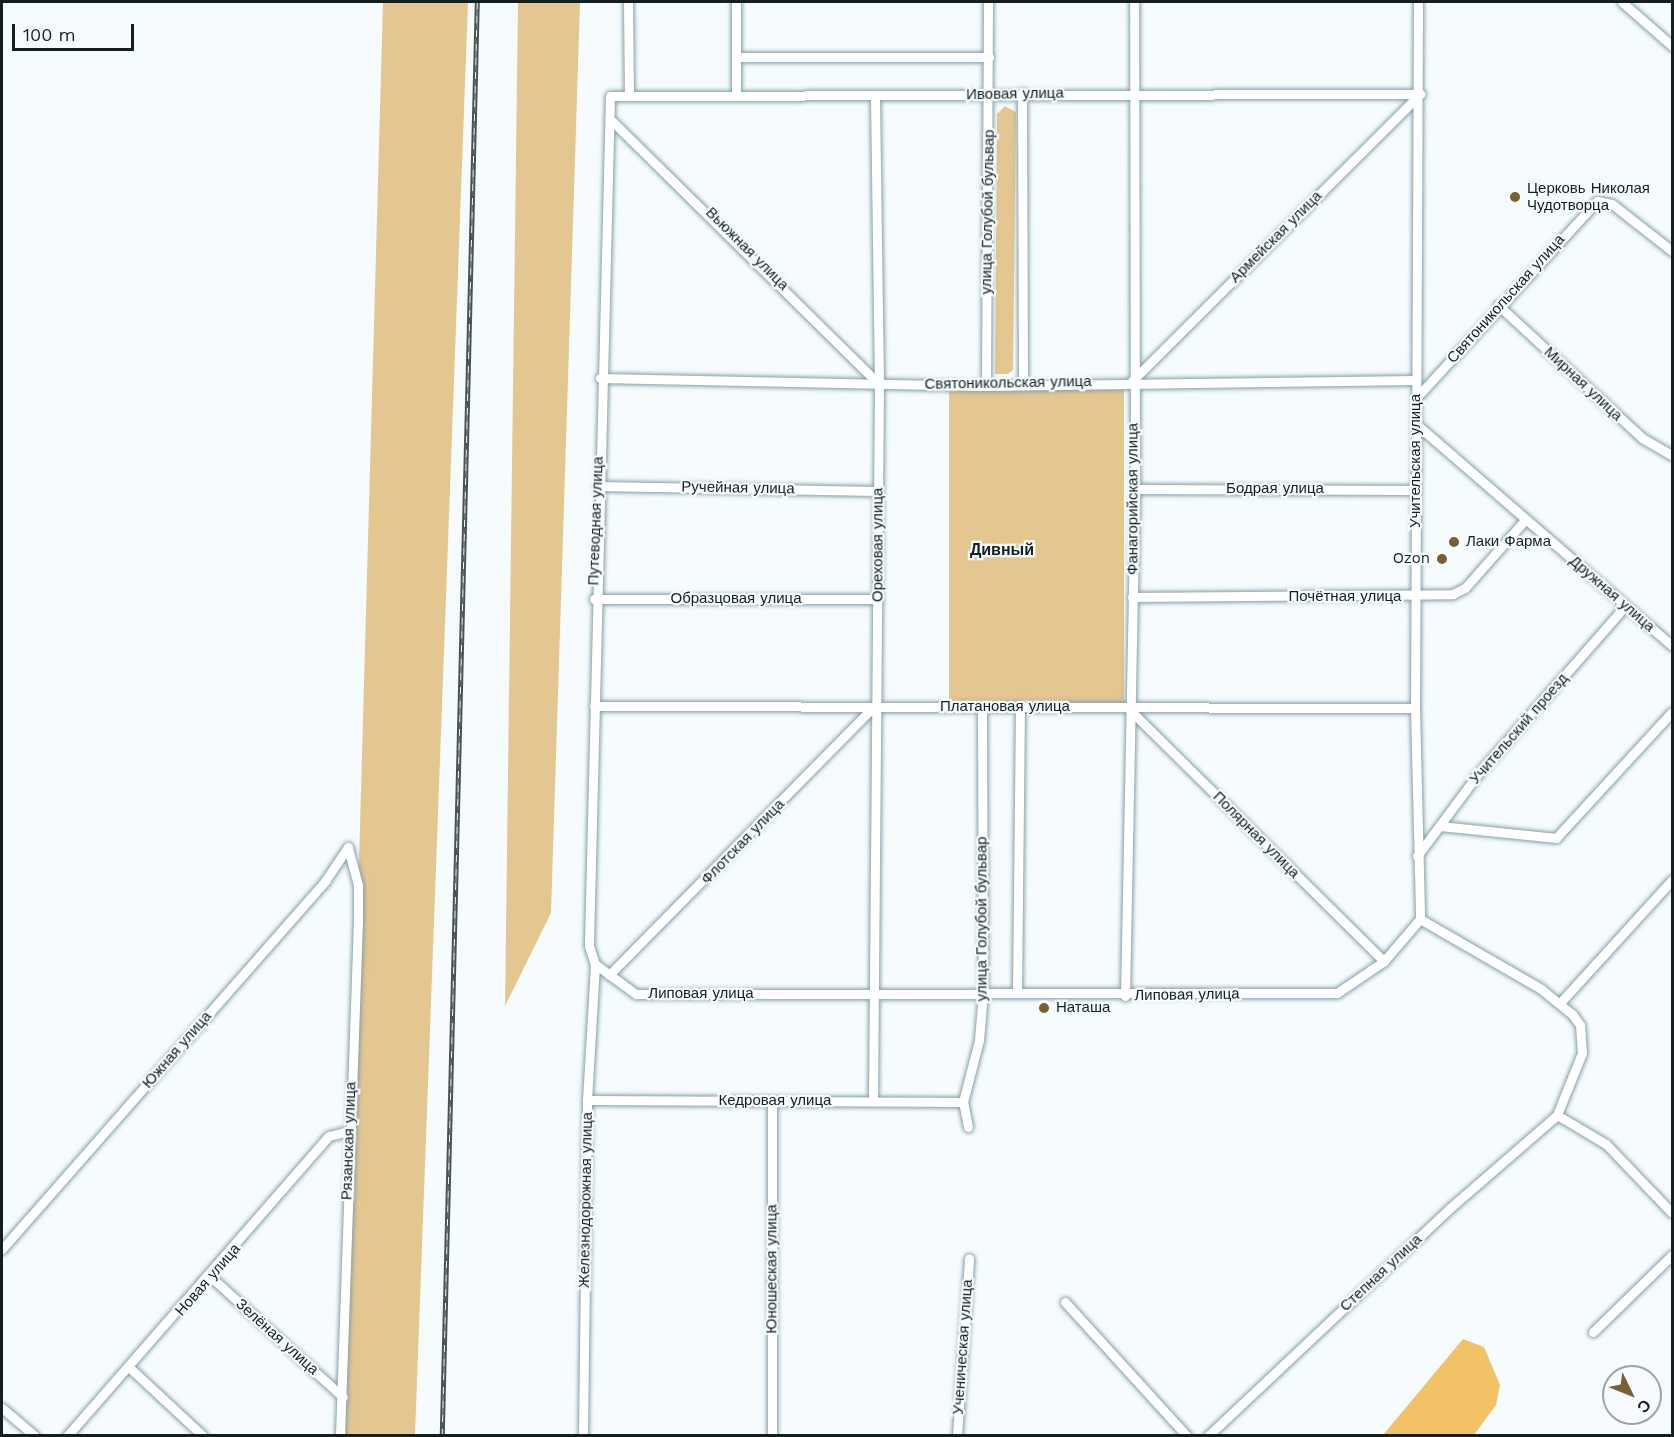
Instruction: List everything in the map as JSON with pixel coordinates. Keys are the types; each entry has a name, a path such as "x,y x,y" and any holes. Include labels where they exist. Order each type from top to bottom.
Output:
{"street":[{"path":"628,2 629,96"},
{"path":"736,2 736,96"},
{"name":"улица Голубой бульвар","path":"986,386 988,2"},
{"name":"Фанагорийская улица","path":"1125,996 1128,708 1135,489 1132,381 1134,2"},
{"name":"Учительская улица","path":"1418,2 1420,94 1415,708 1420,920"},
{"path":"1622,2 1672,46"},
{"path":"736,57 988,57"},
{"path":"1022,93 1023,385"},
{"name":"Ивовая улица","path":"610,96 875,98 1022,93 1420,94"},
{"name":"Армейская улица","path":"1132,381 1420,94"},
{"name":"Путеводная улица","path":"595,964 589,946 594,599 610,96"},
{"name":"Ореховая улица","path":"873,1101 874,706 878,599 879,384 875,98"},
{"name":"Вьюжная улица","path":"610,119 879,384"},
{"name":"Святоникольская улица","path":"1416,398 1498,306 1597,201 1612,204 1672,251"},
{"name":"Мирная улица","path":"1498,306 1642,438 1672,455"},
{"name":"Святоникольская улица","path":"600,378 986,386 1132,381 1416,380"},
{"name":"Дружная улица","path":"1416,424 1672,646"},
{"name":"Ручейная улица","path":"598,486 878,491"},
{"name":"Бодрая улица","path":"1135,489 1416,490"},
{"name":"Почётная улица","path":"1132,597 1416,597 1465,588 1525,520"},
{"name":"Образцовая улица","path":"594,599 878,599"},
{"name":"Учительский проезд","path":"1417,856 1440,825 1625,606"},
{"name":"Платановая улица","path":"594,706 1415,708"},
{"name":"Флотская улица","path":"609,975 874,706"},
{"path":"1017,992 1020,706"},
{"name":"улица Голубой бульвар","path":"968,1127 963,1102 979,1040 983,993 982,707"},
{"name":"Полярная улица","path":"1128,708 1384,961"},
{"path":"1440,825 1556,838 1672,712"},
{"name":"Рязанская улица","path":"340,1436 358,903 348,847"},
{"name":"Южная улица","path":"2,1249 325,881 348,847"},
{"path":"1560,1003 1672,880"},
{"path":"1420,920 1560,1003 1580,1025 1582,1053 1557,1115 1606,1144 1672,1213"},
{"name":"Липовая улица","path":"609,975 636,994 1017,992 1125,996 1337,993 1384,961 1420,920"},
{"path":"595,964 609,975"},
{"name":"Железнодорожная улица","path":"583,1436 587,1100 595,964"},
{"name":"Кедровая улица","path":"587,1100 963,1102"},
{"name":"Юношеская улица","path":"772,1102 772,1436"},
{"name":"Степная улица","path":"1208,1436 1449,1209 1557,1115"},
{"name":"Новая улица","path":"68,1436 131,1369 329,1137 349,1131"},
{"path":"1593,1332 1672,1255"},
{"name":"Ученическая улица","path":"957,1436 969,1258"},
{"name":"Зелёная улица","path":"211,1277 343,1397"},
{"path":"1065,1302 1187,1436"},
{"path":"131,1369 203,1436"},
{"path":"2,1408 35,1436"}],"shaded area":[{"path":"383,2 468,2 415,1435 343,1436"},
{"path":"518,2 580,2 551,913 505,1006"},
{"path":"1005,106 1016,112 1013,370 1008,374 995,374 997,114"},
{"path":"949,390 1124,390 1124,704 949,704"},
{"path":"1463,1339 1484,1347 1500,1385 1496,1405 1474,1435 1383,1435"}],"railway":[{"path":"442,1436 477,2"}],"place":[{"name":"Церковь Николая Чудотворца","path":"1515,197"},
{"name":"Лаки Фарма","path":"1454,542"},
{"name":"Ozon","path":"1442,559"},
{"name":"Наташа","path":"1044,1008"}],"district":[{"name":"Дивный","path":"1002,550"}]}
